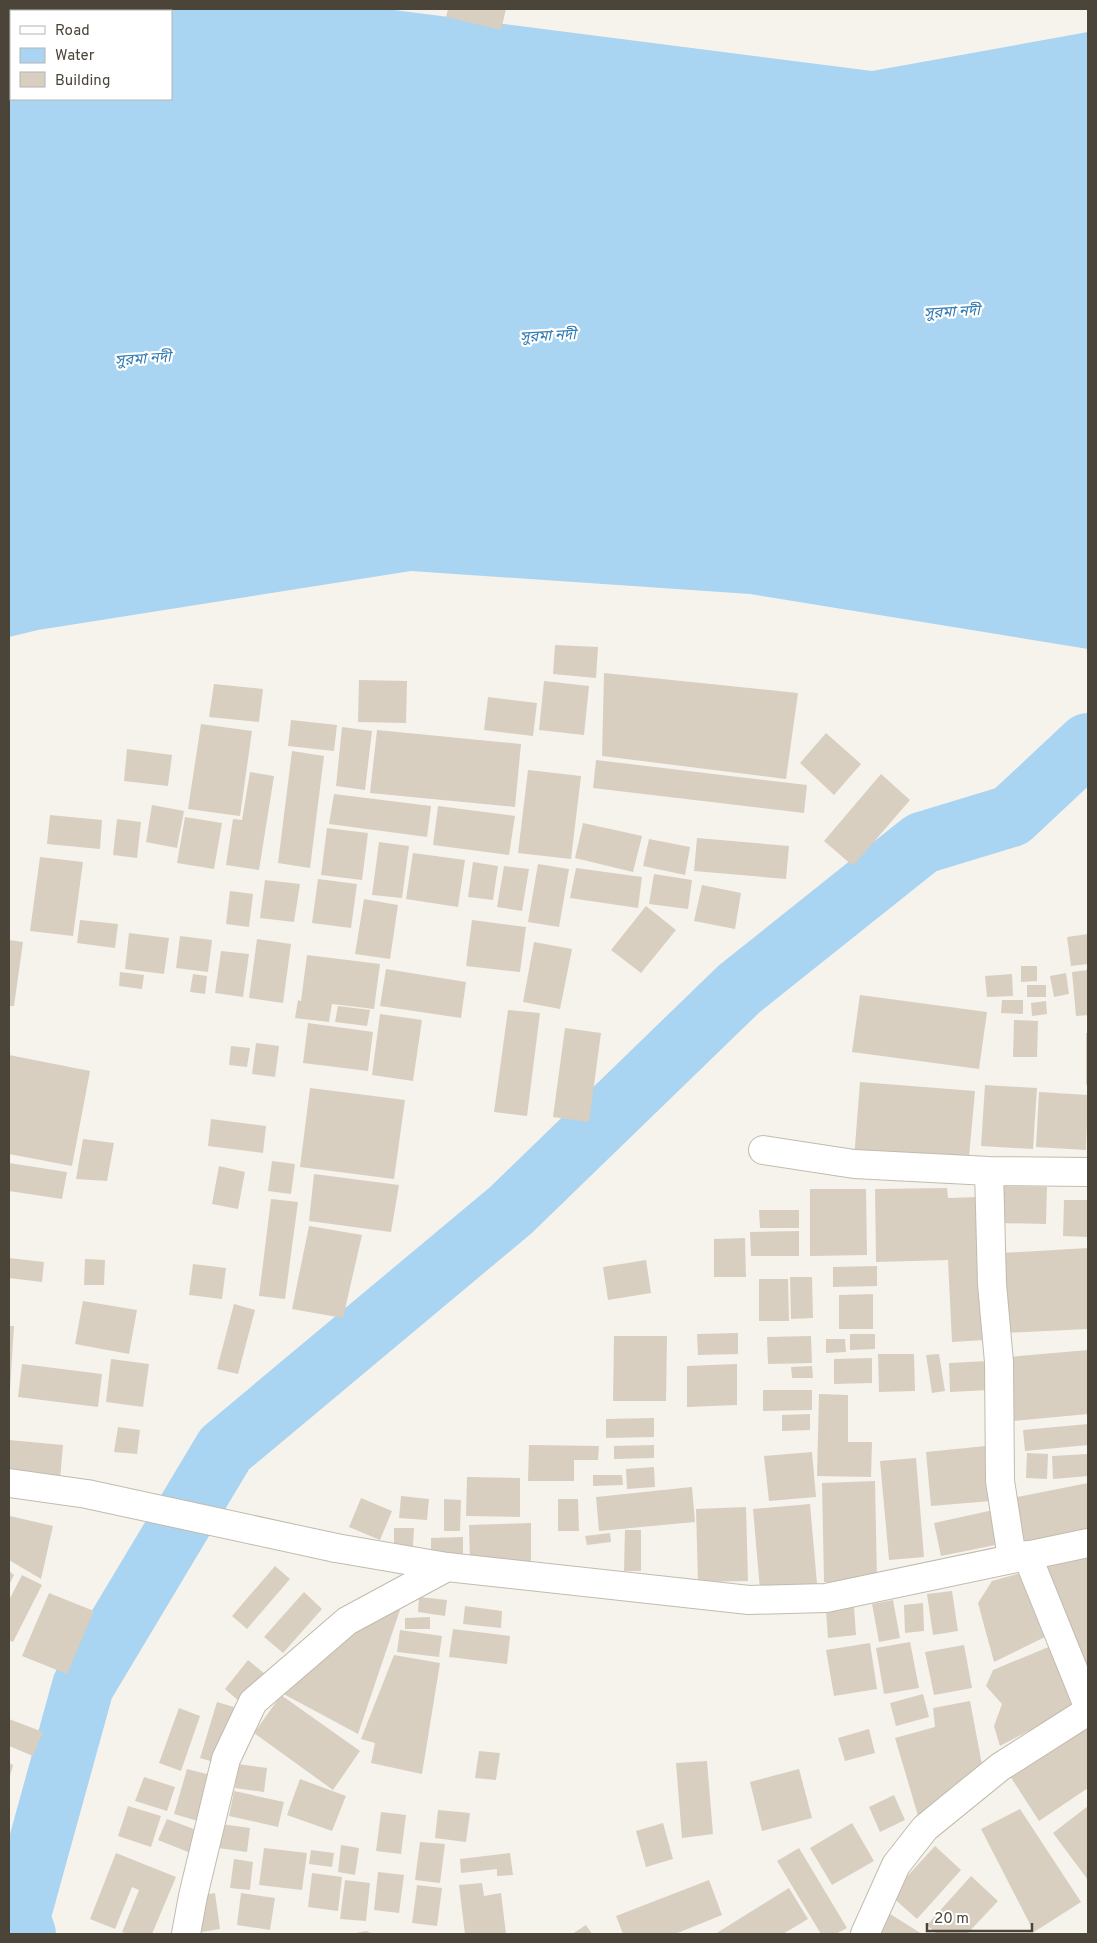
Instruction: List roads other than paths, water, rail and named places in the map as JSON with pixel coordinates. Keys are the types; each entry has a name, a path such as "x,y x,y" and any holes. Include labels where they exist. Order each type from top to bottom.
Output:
{"street":[{"path":"764,1150 854,1164 1088,1172"},
{"path":"989,1170 992,1284 999,1362 1000,1481 1020,1557 1088,1706"},
{"path":"9,1483 87,1494 336,1548 447,1567 758,1600 826,1598 1088,1543"},
{"path":"186,1934 193,1896 226,1759 254,1702 346,1621 447,1567"},
{"path":"865,1934 896,1865 925,1828 1000,1767 1088,1711"}],"water":[{"name":"সুরমা নদী","path":"9,9 386,9 872,71 1088,32 1088,649 750,594 411,571 38,630 9,637"}],"waterway":[{"path":"25,1934 19,1918 83,1686 225,1449 511,1210 739,989 922,843 1011,816 1088,744"}]}
